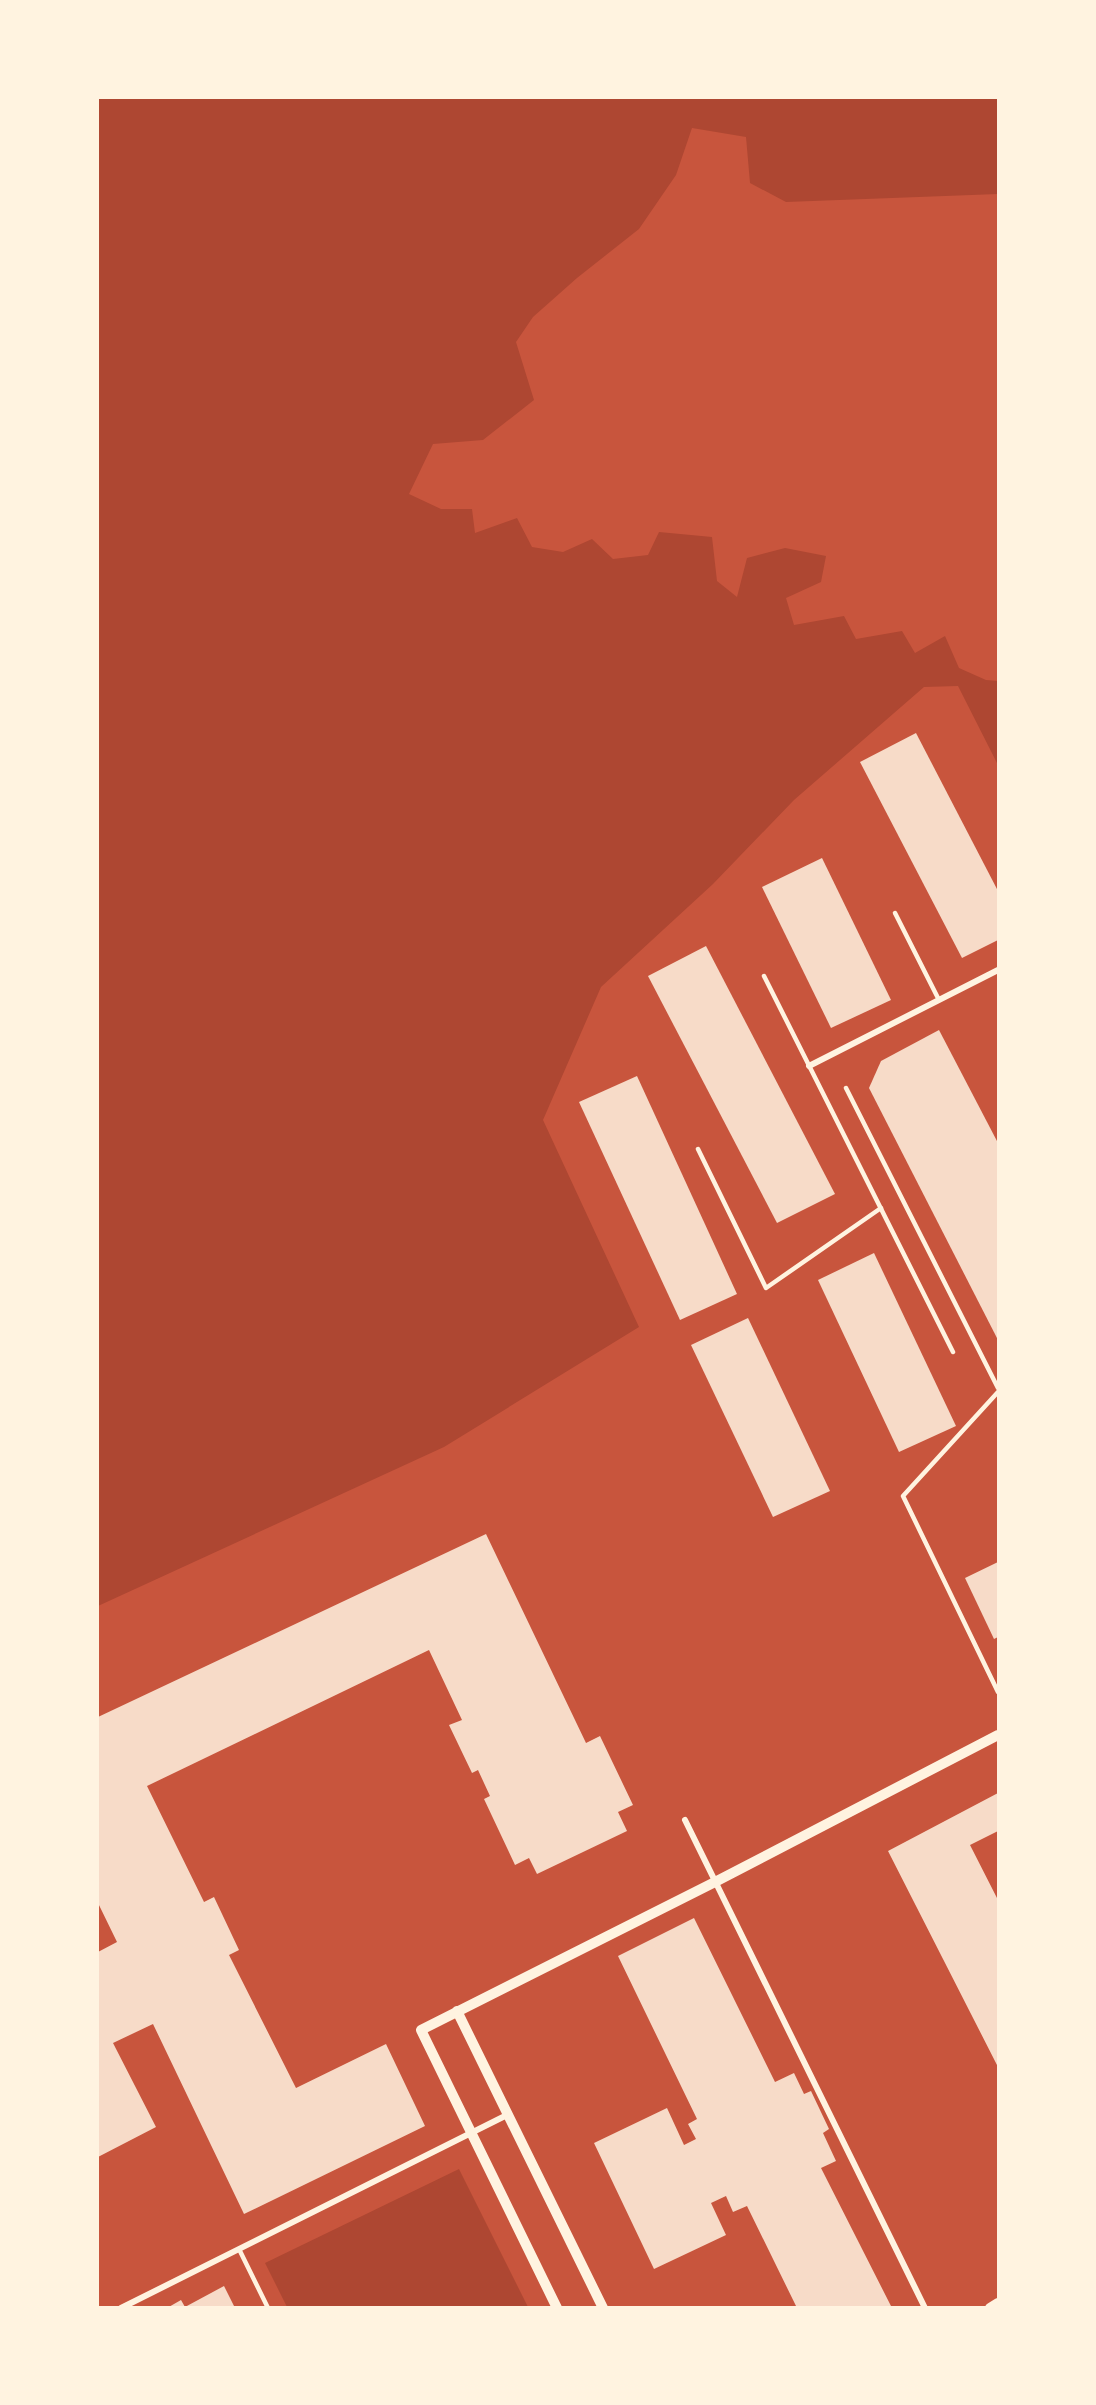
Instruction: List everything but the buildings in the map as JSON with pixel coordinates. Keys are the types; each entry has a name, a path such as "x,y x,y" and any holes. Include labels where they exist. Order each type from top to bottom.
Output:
{"street":[{"path":"809,1066 999,970"},
{"path":"557,2307 421,2030 715,1882 999,1735"},
{"path":"685,1820 925,2307"},
{"path":"457,2011 603,2307"},
{"path":"121,2307 507,2115"},
{"path":"990,2307 999,2303"}],"lane":[{"path":"896,913 939,1000"},
{"path":"764,976 953,1352"},
{"path":"846,1088 999,1390 903,1496 999,1692"},
{"path":"699,1149 766,1288 881,1208"},
{"path":"239,2249 268,2307"}],"shaded area":[{"path":"98,98 998,98 998,194 786,202 750,183 746,137 692,128 676,175 639,229 577,278 533,317 516,342 534,400 483,440 433,444 409,494 441,509 472,509 475,533 517,518 532,547 563,552 592,539 613,559 648,555 659,532 712,537 717,581 737,597 747,558 785,548 826,556 821,582 786,598 794,625 844,616 856,639 902,631 915,653 945,636 959,668 986,680 998,681 998,765 958,686 924,687 794,800 713,884 601,987 543,1120 639,1327 444,1447 98,1606"},
{"path":"459,2169 528,2307 287,2307 265,2263"}]}
